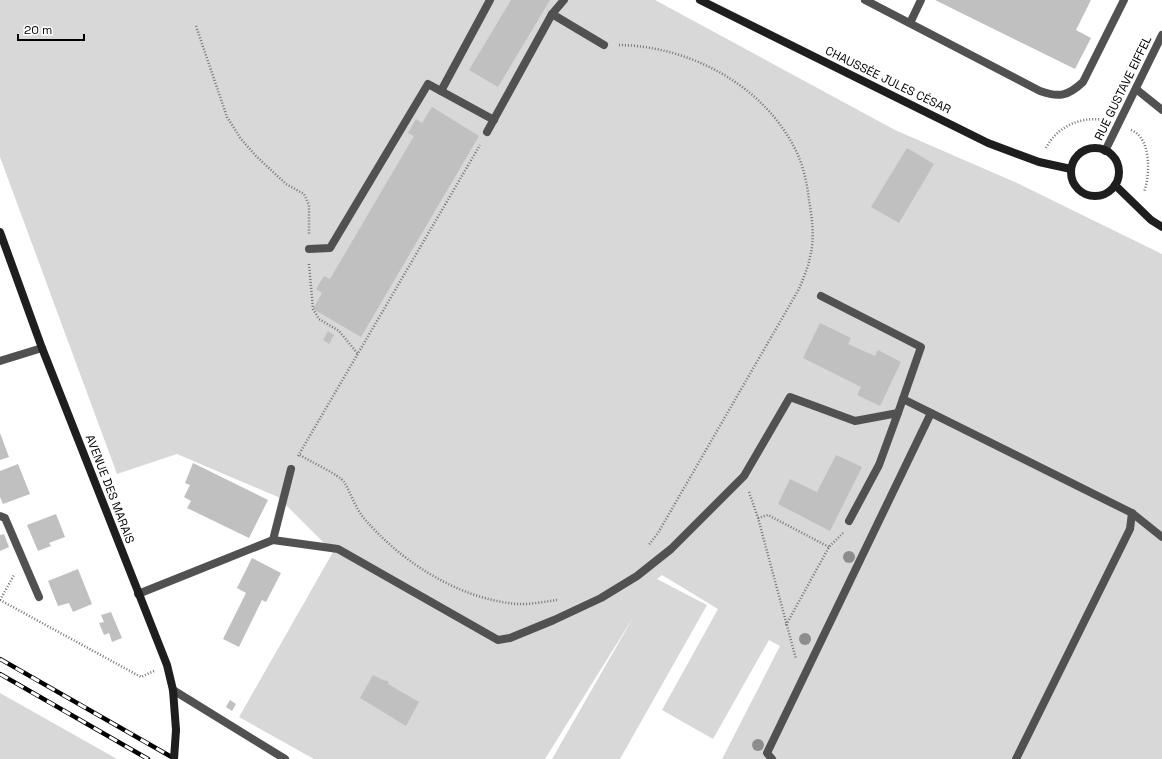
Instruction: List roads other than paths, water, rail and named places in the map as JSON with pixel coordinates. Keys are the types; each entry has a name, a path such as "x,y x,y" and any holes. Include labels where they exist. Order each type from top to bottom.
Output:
{"street":[{"path":"440,91 490,0"},
{"path":"487,132 552,14 564,0"},
{"name":"CHAUSSÉE JULES CÉSAR","path":"700,0 988,143 1039,162 1071,169"},
{"path":"864,0 1040,91 1052,95 1065,95 1074,90 1083,82 1124,0"},
{"path":"910,23 921,0"},
{"path":"552,14 604,45"},
{"name":"RUE GUSTAVE EIFFEL","path":"1105,150 1162,35"},
{"path":"309,249 330,248 428,84 494,120"},
{"path":"1136,90 1162,110"},
{"path":"1095,148 1105,150 1115,160 1118,166 1119,173 1115,186 1110,191 1097,196 1083,194 1073,183 1071,169 1074,160 1081,152 1095,148"},
{"path":"1115,186 1151,220 1162,228"},
{"name":"AVENUE DES MARAIS","path":"0,232 42,348 167,665 173,690 176,730 174,759"},
{"path":"821,296 922,347 879,464 849,521"},
{"path":"0,361 42,348"},
{"path":"138,594 273,540 338,550 492,638 498,640 510,638 554,620 601,598 637,576 671,549 744,476 790,397 855,421 898,413"},
{"path":"903,399 1132,514 1162,536"},
{"path":"772,759 767,753 931,413"},
{"path":"273,540 291,469"},
{"path":"1016,759 1130,528 1132,514"},
{"path":"0,516 4,518 39,597"},
{"path":"173,690 284,759"}],"railway":[{"path":"0,659 175,759"},
{"path":"0,674 148,759"}]}
